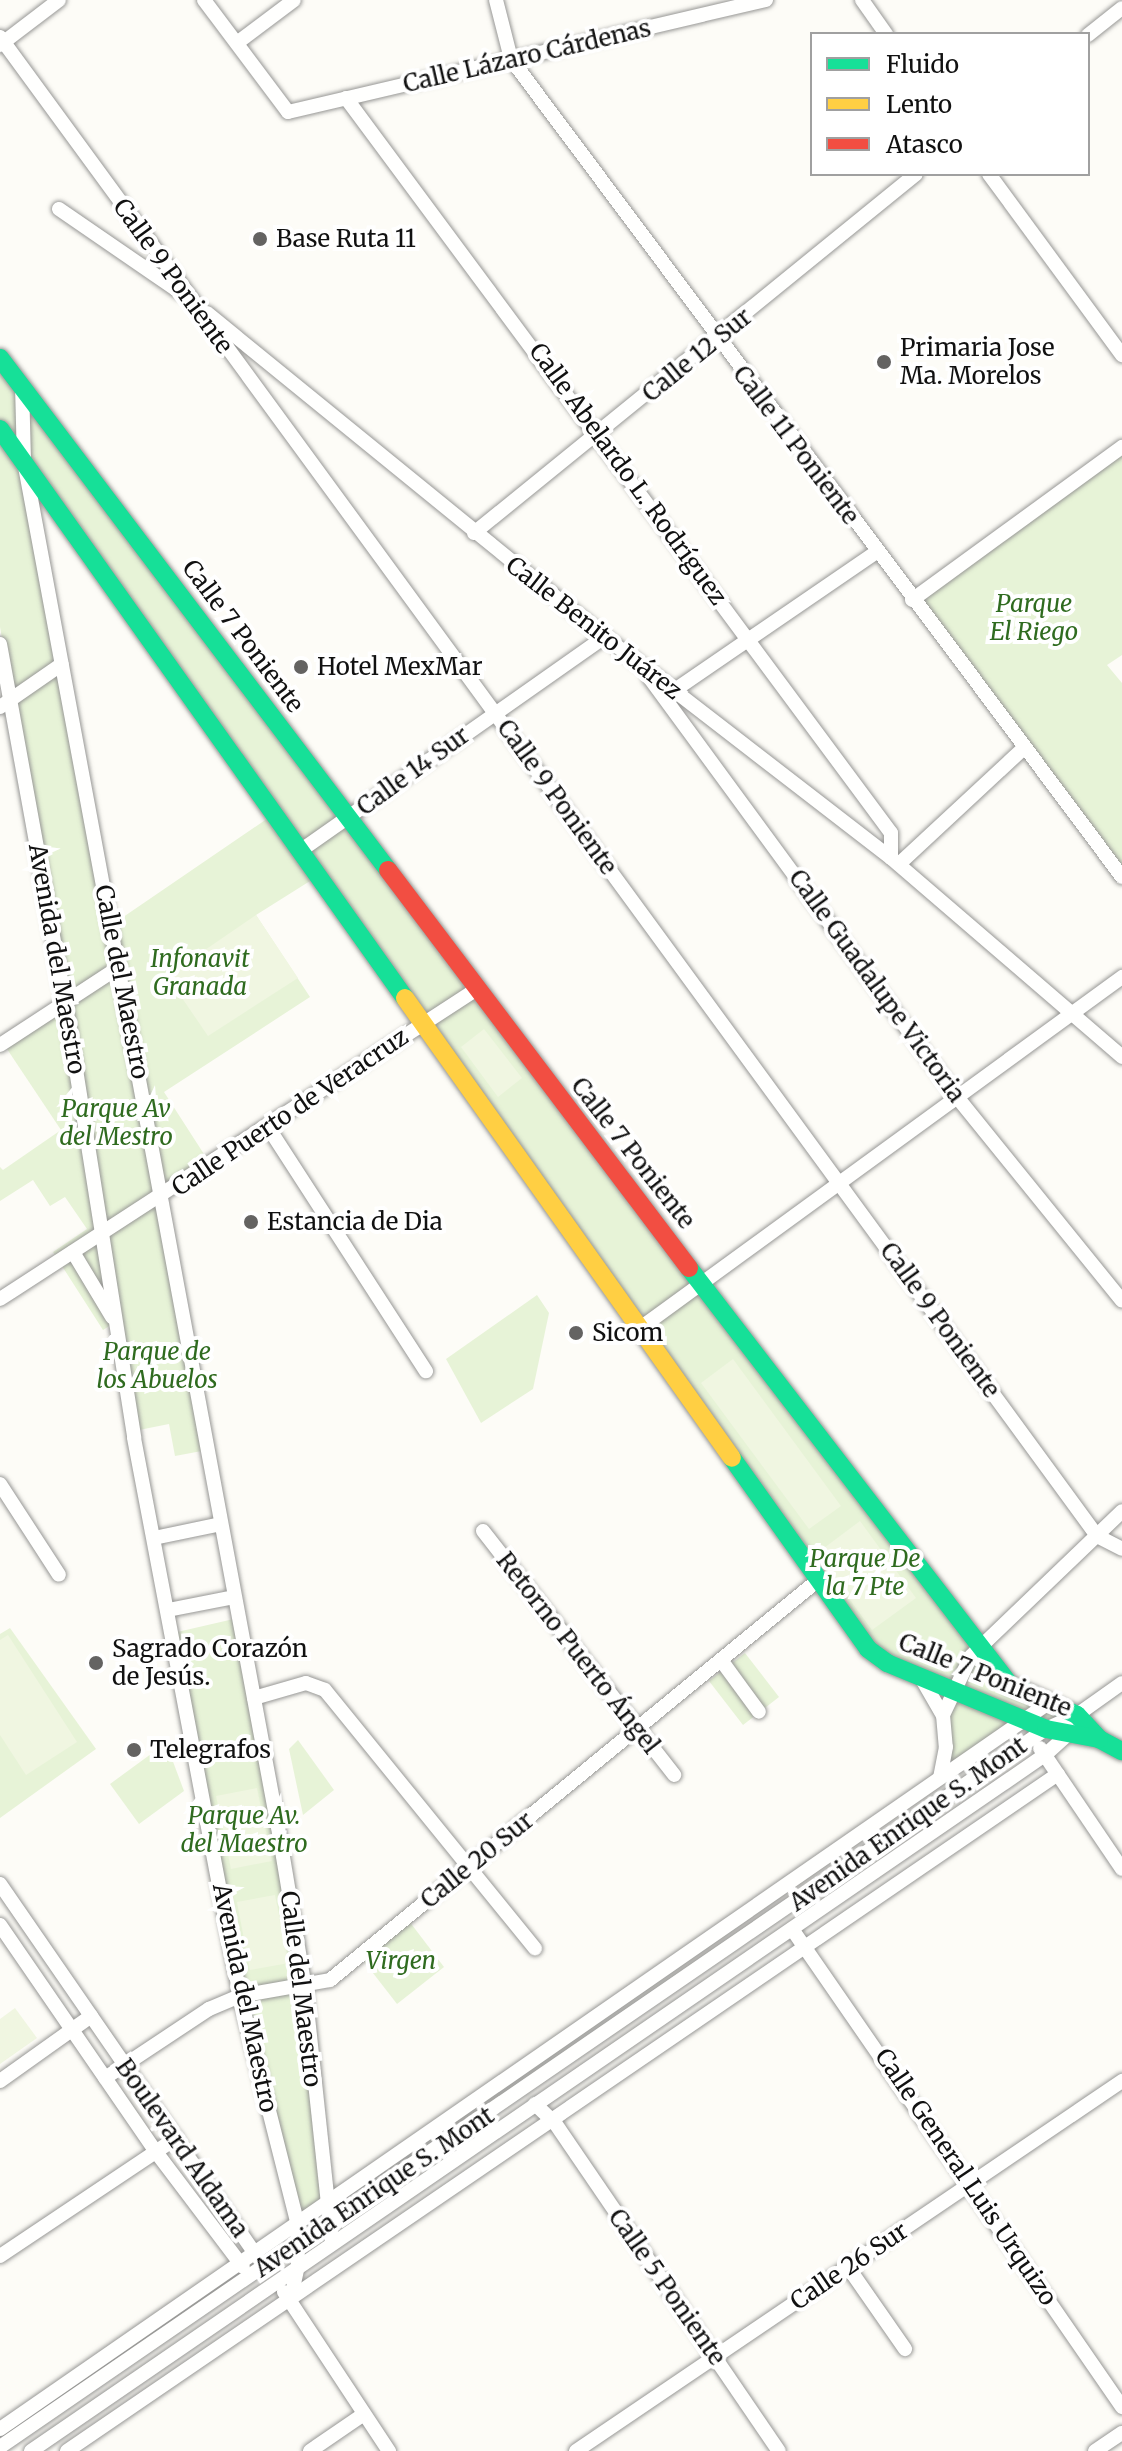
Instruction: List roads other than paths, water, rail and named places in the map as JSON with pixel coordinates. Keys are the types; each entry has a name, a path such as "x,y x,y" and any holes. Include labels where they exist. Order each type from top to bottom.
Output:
{"main road":[{"name":"Calle 7 Poniente","path":"0,358 978,1649 1010,1685 1077,1715 1099,1739"},
{"name":"Calle 7 Poniente","path":"0,429 868,1649 910,1672 1025,1720 1039,1733 1099,1739"},
{"path":"1099,1739 1122,1751"}],"street":[{"path":"1,41 59,0"},
{"path":"204,0 237,43 294,0"},
{"name":"Calle 11 Poniente","path":"496,0 511,59 717,340 1122,877"},
{"name":"Calle Lázaro Cárdenas","path":"237,43 288,112 766,0"},
{"path":"862,0 885,32"},
{"path":"1090,33 1122,8"},
{"name":"Calle 9 Poniente","path":"1,41 1097,1536 1122,1549"},
{"name":"Calle Abelardo L. Rodríguez","path":"346,98 599,433 891,833 895,861"},
{"name":"Calle 12 Sur","path":"474,533 717,340 914,176"},
{"path":"990,176 1122,355"},
{"name":"Calle Benito Juárez","path":"59,209 190,300 640,665 669,694 895,861 1122,1057"},
{"name":"Calle del Maestro","path":"22,385 24,461 254,1698 305,1989 325,2202 332,2241"},
{"path":"912,600 1122,447"},
{"path":"669,694 876,552"},
{"name":"Calle 14 Sur","path":"300,851 605,637"},
{"name":"Avenida del Maestro","path":"0,644 5,704 65,1000 115,1322 240,1996 297,2221 298,2265 291,2297"},
{"path":"5,704 62,664"},
{"name":"Calle Guadalupe Victoria","path":"669,694 957,1097 1122,1301"},
{"path":"895,861 1024,748"},
{"path":"0,1045 119,967"},
{"path":"639,1329 1122,977"},
{"name":"Calle Puerto de Veracruz","path":"0,1299 161,1198 477,989"},
{"path":"268,1127 426,1371"},
{"path":"73,1252 115,1322"},
{"path":"0,1484 59,1575"},
{"path":"943,1715 978,1649 1122,1511"},
{"path":"154,1538 221,1524"},
{"name":"Retorno Puerto Ángel","path":"483,1531 674,1775"},
{"name":"Calle 20 Sur","path":"105,2078 209,2009 240,1996 305,1989 330,1980 817,1581"},
{"path":"168,1610 234,1597"},
{"path":"721,1660 759,1712"},
{"path":"910,1672 932,1690 943,1715 946,1747 940,1777"},
{"path":"254,1698 306,1683 325,1690 506,1917 535,1948"},
{"name":"Avenida Enrique S. Mont","path":"3,2446 1039,1733 1077,1715 1122,1683"},
{"path":"0,2429 1047,1704"},
{"path":"1071,1736 1077,1715"},
{"path":"1039,1733 1045,1755 1122,1869"},
{"name":"Avenida Enrique S. Mont","path":"31,2451 332,2241 1071,1736"},
{"path":"67,2451 291,2297 555,2123 1058,1774"},
{"path":"933,1832 949,1850"},
{"name":"Boulevard Aldama","path":"0,1884 254,2251 257,2272"},
{"name":"Boulevard Aldama","path":"0,1925 156,2152 238,2262 257,2272 267,2286 291,2297 389,2451"},
{"name":"Calle General Luis Urquizo","path":"792,1929 809,1948 1122,2407"},
{"path":"0,2081 91,2016"},
{"name":"Calle 26 Sur","path":"576,2451 1122,2081"},
{"name":"Calle 5 Poniente","path":"535,2104 555,2123 779,2451"},
{"path":"0,2256 176,2138"},
{"path":"848,2267 905,2349"},
{"path":"310,2451 364,2414"},
{"path":"1095,2451 1122,2433"}],"place":[{"name":"Base Ruta 11","path":"260,239"},
{"name":"Primaria Jose Ma. Morelos","path":"884,362"},
{"name":"Hotel MexMar","path":"301,667"},
{"name":"Estancia de Dia","path":"251,1222"},
{"name":"Sicom","path":"576,1333"},
{"name":"Sagrado Corazón de Jesús.","path":"96,1663"},
{"name":"Telegrafos","path":"134,1750"}],"park label":[{"name":"Parque El Riego","path":"1034,618"},
{"name":"Infonavit Granada","path":"200,973"},
{"name":"Parque Av del Mestro","path":"116,1123"},
{"name":"Parque de los Abuelos","path":"157,1366"},
{"name":"Parque De la 7 Pte","path":"865,1573"},
{"name":"Parque Av. del Maestro","path":"244,1830"},
{"name":"Virgen","path":"401,1961"}]}
